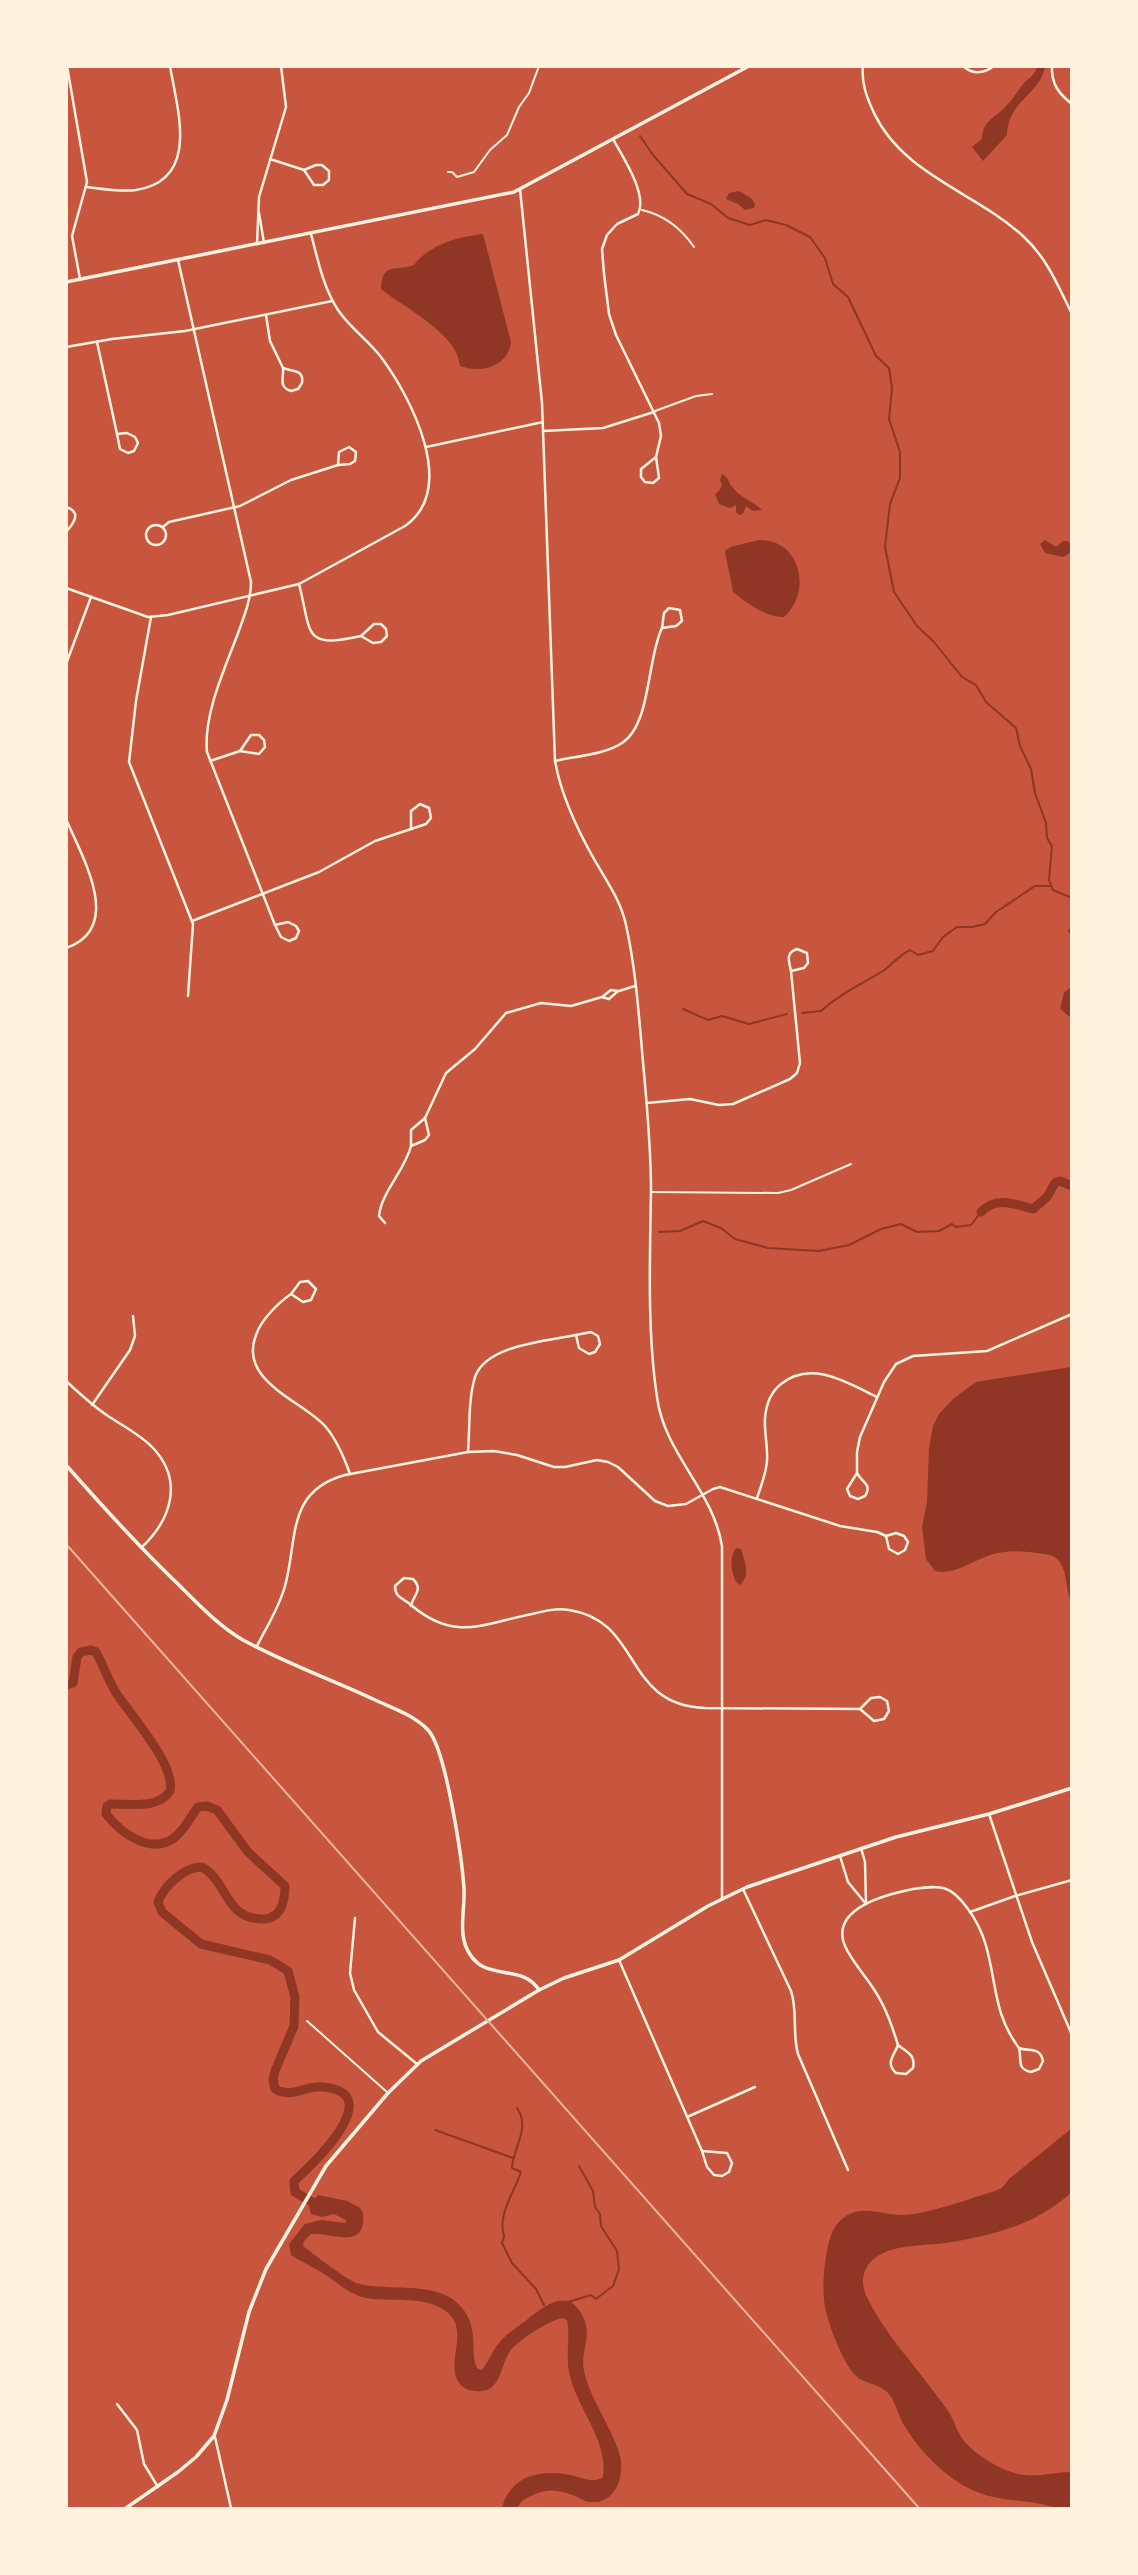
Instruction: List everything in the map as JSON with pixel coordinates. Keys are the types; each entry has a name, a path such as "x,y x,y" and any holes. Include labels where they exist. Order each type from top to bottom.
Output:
{"street":[{"path":"67,66 87,187 73,232 80,279"},
{"path":"87,187 127,191 141,189 160,180 173,166 180,150 181,133 170,66"},
{"path":"257,244 260,193 286,107 281,66"},
{"path":"66,282 484,199 520,189 749,66"},
{"path":"863,66 863,82 868,100 890,140 915,163 1022,235 1044,260 1072,314"},
{"path":"963,66 976,73 994,66"},
{"path":"1052,66 1052,79 1056,89 1072,104"},
{"path":"613,139 636,186 641,209 636,216 617,224 609,231 603,245 602,259 607,298 616,335 654,412 660,432 656,457 659,478 653,483 646,483 641,477 641,469 656,457"},
{"path":"270,159 304,170 314,185 323,185 329,180 328,171 322,165 304,170"},
{"path":"520,189 543,422 555,761 559,783 570,810 623,914 635,986 646,1103 657,1400 670,1443 703,1494 717,1526 722,1553 722,1899"},
{"path":"259,213 264,243"},
{"path":"66,588 151,617 250,596 299,584 413,520 422,508 429,471 426,447 402,389 381,358 349,324 333,301 320,271 311,234"},
{"path":"178,260 251,582 250,596 214,703 207,742 210,761 275,925 284,939 292,941 298,936 298,927 293,923 275,925"},
{"path":"66,347 194,329 333,301"},
{"path":"266,315 270,341 284,368 281,381 283,386 291,391 298,389 302,383 301,374 297,370 284,368"},
{"path":"97,342 119,447 123,452 132,452 137,447 138,441 134,435 117,434"},
{"path":"543,431 603,428 654,412"},
{"path":"426,447 543,422"},
{"path":"163,527 169,522 234,508 291,480 354,462 354,449 342,449 338,465"},
{"path":"66,507 74,511 76,518 66,532"},
{"path":"155,525 163,527 166,533 164,541 159,545 150,543 146,536 149,528 155,525"},
{"path":"299,584 310,629 315,637 330,642 361,636 375,623 383,625 387,632 385,639 378,643 361,636"},
{"path":"66,664 92,597"},
{"path":"555,761 611,748 630,736 640,717 666,610 673,607 680,610 682,617 679,624 662,628"},
{"path":"151,617 136,701 130,762 192,921 194,932 188,996"},
{"path":"210,761 240,751 259,754 265,747 264,740 259,735 251,735 240,751"},
{"path":"192,921 329,868 375,841 411,829 429,821 431,814 428,807 418,805 412,809 411,829"},
{"path":"66,818 96,895 98,909 96,922 87,936 66,948"},
{"path":"646,1103 690,1099 729,1105 778,1086 794,1076 800,1063 788,958 790,953 797,949 804,950 809,958 807,965 791,971"},
{"path":"602,997 611,990 618,991 635,986"},
{"path":"385,1223 379,1216 380,1206 404,1166 411,1146 411,1129 425,1118 446,1073 475,1049 504,1015 541,1003 570,1006 602,997 614,997 618,991"},
{"path":"411,1146 425,1140 429,1135 425,1118"},
{"path":"291,1294 307,1302 314,1298 316,1289 313,1283 300,1282 274,1309 257,1331 253,1347 255,1365 267,1381 326,1427 338,1445 350,1474"},
{"path":"856,1473 865,1481 868,1489 865,1496 858,1499 850,1496 847,1489 856,1473 859,1442 893,1367 904,1359 990,1349 1072,1314"},
{"path":"92,1405 130,1350 135,1336 133,1316"},
{"path":"468,1452 474,1383 484,1363 505,1350 576,1335 594,1333 600,1340 598,1349 591,1354 584,1352 579,1348 576,1335"},
{"path":"757,1498 767,1463 766,1409 772,1395 783,1383 801,1374 818,1373 835,1377 878,1397"},
{"path":"66,1381 92,1405 149,1444 159,1455 168,1473 171,1496 167,1514 160,1529 141,1548"},
{"path":"257,1647 284,1590 302,1506 309,1495 322,1485 350,1474 468,1452 506,1452 560,1467 597,1460 608,1462 618,1467 655,1501 668,1506 686,1504 720,1487 840,1526 880,1532 886,1536 898,1533 907,1540 906,1549 900,1554 891,1552 886,1536"},
{"path":"66,1465 141,1548 219,1623 257,1647 420,1722 433,1736 442,1757 459,1855 466,1945 473,1958 486,1969 497,1973 523,1975 539,1990"},
{"path":"411,1606 418,1594 418,1586 413,1579 405,1577 398,1581 395,1590 398,1598 431,1621 447,1627 457,1628 552,1610 581,1613 610,1629 624,1645 647,1682 662,1697 692,1708 860,1709 869,1718 877,1721 886,1717 889,1707 883,1698 875,1696 860,1709"},
{"path":"126,2508 159,2487 197,2456 214,2436 224,2411 256,2291 330,2161 388,2093 417,2064 539,1990 564,1978 619,1960 743,1889 860,1848 989,1814 1072,1788"},
{"path":"989,1814 1032,1942 1072,2035"},
{"path":"860,1848 865,1863 866,1904"},
{"path":"840,1856 848,1882 866,1904"},
{"path":"971,1912 1072,1880"},
{"path":"898,2045 890,2059 890,2066 897,2074 906,2074 913,2068 914,2059 898,2045 881,2000 844,1942 844,1929 852,1912 866,1904 900,1892 937,1886 953,1891 971,1912 988,1948 1000,2016 1019,2048 1020,2063 1023,2069 1031,2072 1039,2069 1043,2061 1039,2052 1019,2048"},
{"path":"743,1889 791,1991 796,2008 794,2034 797,2054 848,2171"},
{"path":"355,1918 350,1973 355,1990 378,2032 417,2064"},
{"path":"619,1960 687,2117 712,2174 722,2176 729,2172 733,2163 727,2153 702,2151"},
{"path":"687,2117 755,2087"},
{"path":"117,2404 136,2430 143,2461 159,2487"},
{"path":"214,2436 218,2441 230,2508"}],"lane":[{"path":"641,209 672,223 694,247"},
{"path":"654,412 696,396 712,394"},
{"path":"650,1192 778,1193 851,1164"},
{"path":"307,2021 388,2093"}],"path":[{"path":"448,172 457,177 472,173 482,164 492,148 506,136 519,107 529,93 539,66"}],"shaded area":[{"path":"1037,67 1045,68 1041,78 1012,114 1007,135 983,161 972,147 982,139 987,123 1003,109"},
{"path":"739,191 751,198 755,204 754,208 745,210 726,199 729,193"},
{"path":"483,234 511,342 505,357 499,362 477,369 460,366 457,354 440,332 381,289 387,271 414,265 428,252 445,243"},
{"path":"722,474 736,491 762,510 753,511 746,506 743,514 739,515 736,505 730,508 719,504 715,494 722,485"},
{"path":"759,540 773,542 784,548 793,557 798,568 798,594 784,617 763,612 733,592 725,551 730,547"},
{"path":"1045,540 1056,547 1063,541 1068,541 1071,552 1063,557 1045,553 1040,544"},
{"path":"1071,1367 1071,1601 1061,1564 1048,1555 1004,1552 986,1556 957,1569 935,1571 926,1559 922,1527 927,1502 929,1448 933,1426 939,1414 953,1399 976,1382"},
{"path":"736,1548 741,1549 746,1567 746,1576 740,1585 736,1582 732,1569 732,1556"},
{"path":"1071,2129 1071,2193 1057,2204 1027,2221 996,2232 885,2252 869,2264 863,2279 867,2297 882,2323 944,2405 965,2442 992,2463 1017,2474 1071,2472 1071,2508 1065,2508 983,2494 959,2483 940,2469 910,2434 890,2395 858,2378 850,2369 830,2324 825,2307 824,2288 830,2240 837,2224 845,2217 860,2211 912,2214 995,2191 1002,2188 1009,2179"},
{"path":"318,2195 347,2201 360,2208 363,2225 353,2236 311,2234 303,2246 356,2283 427,2290 453,2299 468,2317 478,2369 482,2370 505,2337 547,2305 563,2300 578,2308 587,2332 583,2364 587,2382 621,2460 618,2483 611,2495 598,2502 590,2502 564,2492 549,2491 528,2497 517,2508 502,2508 512,2488 537,2474 559,2473 591,2480 603,2477 601,2451 569,2372 567,2320 562,2318 550,2323 514,2347 493,2387 478,2391 466,2389 458,2381 455,2371 456,2326 451,2316 441,2308 413,2300 360,2296 291,2255 289,2244 305,2224 321,2220 346,2223 346,2220 334,2214 322,2217 311,2214 309,2207"}],"waterway":[{"path":"640,136 687,194 711,204 728,218 750,225 766,220 786,225 810,237 825,258 833,284 848,297 876,356 889,368 892,388 889,419 900,452 900,478 890,504 885,547 894,592 917,626 934,642 962,677 976,685 986,702 1016,728 1020,746 1031,769 1035,793 1046,823 1047,838 1052,846 1049,880 1053,890 1072,898"},
{"path":"802,1013 821,1011 910,950 918,955 933,951 943,937 957,927 985,924 996,912 1035,886 1051,886"},
{"path":"1072,928 1069,930 1072,937"},
{"path":"1072,992 1068,995 1065,1007 1072,1013"},
{"path":"683,1009 708,1020 722,1016 749,1024 787,1014"},
{"path":"981,1212 999,1203 1033,1209 1047,1197 1055,1183 1060,1181 1072,1186"},
{"path":"659,1232 680,1231 703,1221 721,1228 735,1239 768,1248 819,1251 849,1245 881,1229 901,1224 917,1232 939,1231 952,1224 956,1227 971,1225 981,1212"},
{"path":"66,1685 73,1683 77,1657 81,1652 96,1652 115,1691 166,1767 170,1791 159,1801 107,1806 106,1814 120,1828 137,1840 165,1843 181,1831 198,1807 207,1806 217,1810 248,1852 285,1886 281,1908 274,1916 266,1919 241,1913 233,1906 217,1881 202,1867 182,1874 165,1890 158,1902 162,1912 201,1944 270,1960 288,1971 295,1997 294,2026 275,2071 275,2089 287,2093 323,2087 341,2092 349,2102 348,2115 329,2145 294,2181 295,2192 312,2202 323,2204"},
{"path":"517,2108 521,2115 522,2130 512,2168 521,2172 505,2212 502,2243 512,2263 536,2289 544,2305"},
{"path":"435,2130 513,2158"},
{"path":"568,2302 591,2295 596,2299 613,2286 619,2269 617,2251 601,2226 593,2191 579,2166"}],"railway":[{"path":"66,1544 919,2508"}]}
